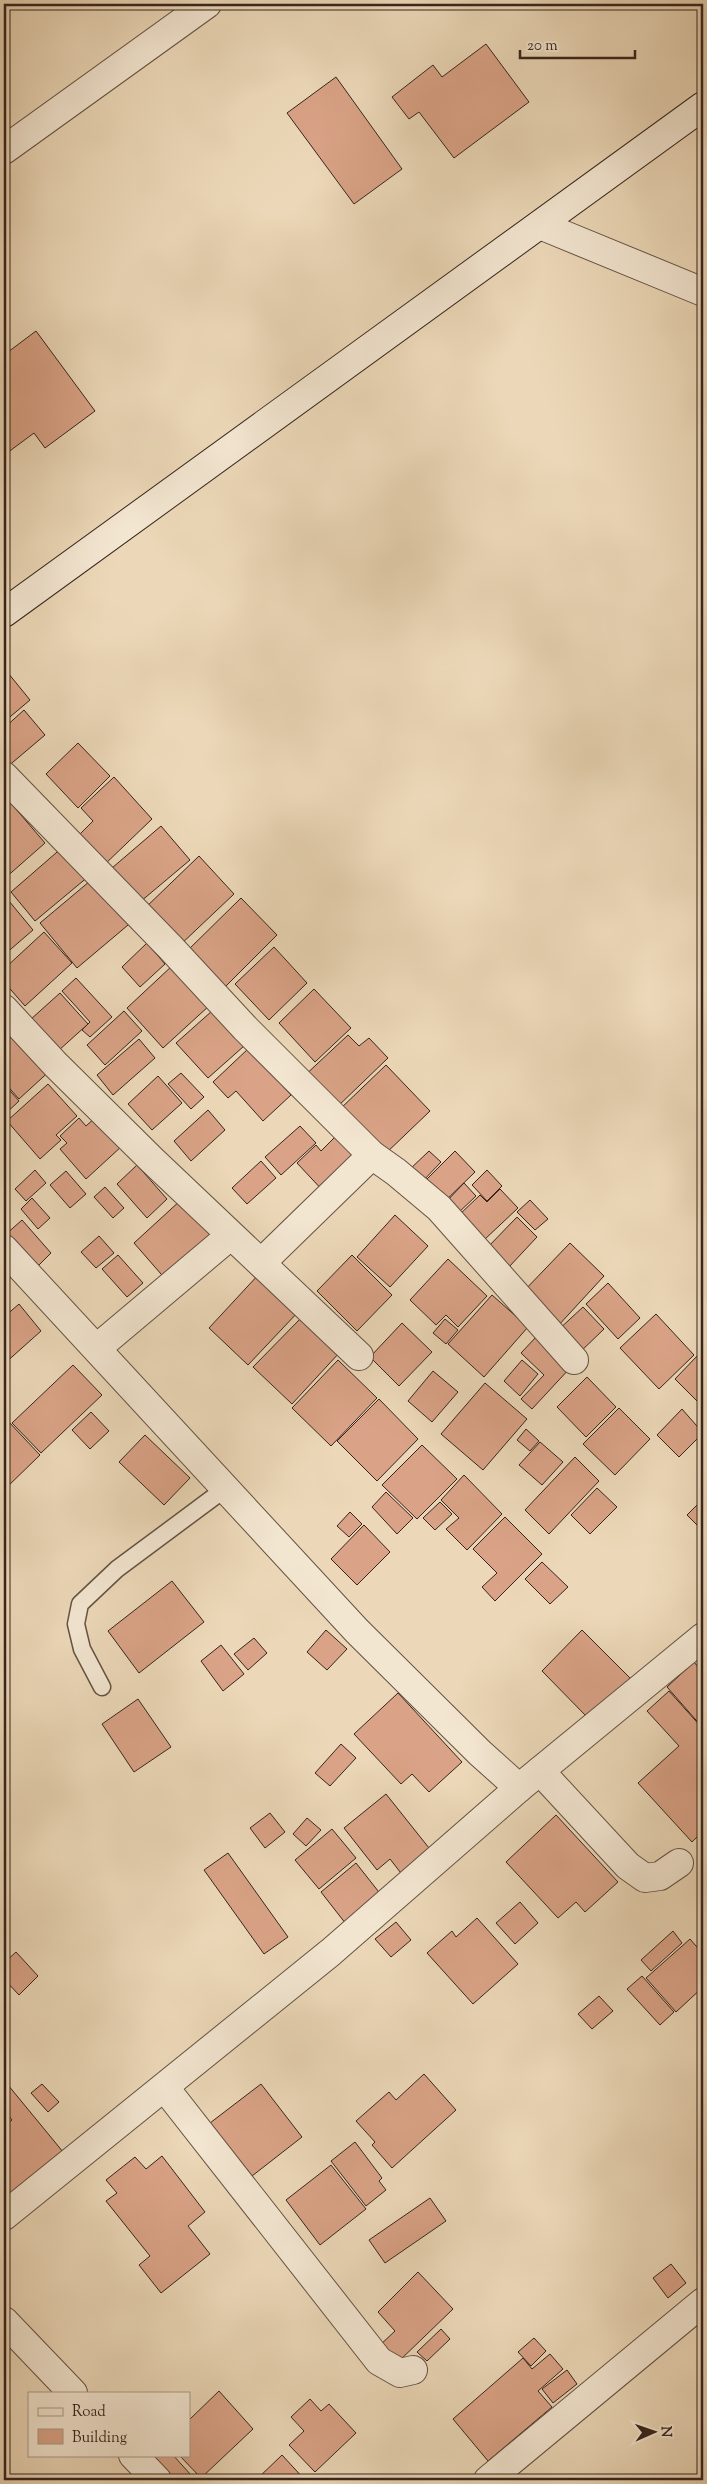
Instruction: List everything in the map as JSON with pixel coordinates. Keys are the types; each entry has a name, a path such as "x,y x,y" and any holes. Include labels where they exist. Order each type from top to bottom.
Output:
{"street":[{"path":"4,150 207,4"},
{"path":"4,613 703,106"},
{"path":"540,225 703,292"},
{"path":"4,776 246,1028 372,1155 396,1172 439,1208 574,1360"},
{"path":"4,1009 56,1065 230,1236 262,1262 360,1356"},
{"path":"262,1262 372,1155"},
{"path":"97,1348 230,1236"},
{"path":"7,1257 97,1348 357,1632 480,1754 519,1788"},
{"path":"4,2216 165,2088 331,1952 519,1788 703,1637"},
{"path":"540,1771 628,1866 644,1878 660,1876 679,1864"},
{"path":"165,2088 379,2361 400,2373 413,2370"},
{"path":"488,2480 703,2302"},
{"path":"4,2321 72,2392"},
{"path":"134,2456 157,2480"}],"lane":[{"path":"102,1687 82,1648 76,1624 80,1604 117,1569 226,1488"}],"building":[{"path":"486,44 529,102 454,158 419,112 409,119 392,97 433,65 442,77"},
{"path":"336,77 402,169 354,204 287,113"},
{"path":"36,331 95,411 45,448 34,433 7,453 4,449 4,355"},
{"path":"4,668 30,700 4,722"},
{"path":"24,710 45,735 6,768 4,766 4,728"},
{"path":"78,743 110,776 78,808 46,774"},
{"path":"114,777 152,819 102,867 75,839 93,821 81,808"},
{"path":"9,801 45,843 4,879 4,805"},
{"path":"161,826 190,860 140,902 112,868"},
{"path":"64,846 89,876 35,921 11,892"},
{"path":"199,856 234,894 178,947 143,910"},
{"path":"96,876 134,920 77,968 40,923"},
{"path":"4,895 33,930 4,955"},
{"path":"241,898 277,935 220,992 184,954"},
{"path":"44,932 72,963 25,1006 4,982 4,969"},
{"path":"147,943 165,964 140,987 122,967"},
{"path":"274,947 307,983 269,1020 235,984"},
{"path":"173,965 210,1005 163,1048 127,1008"},
{"path":"76,978 112,1017 90,1037 82,1030 90,1022 62,991"},
{"path":"314,989 351,1028 315,1062 279,1023"},
{"path":"60,993 88,1024 58,1051 30,1020"},
{"path":"124,1011 142,1031 105,1065 87,1045"},
{"path":"212,1011 244,1046 208,1078 176,1043"},
{"path":"18,1027 54,1067 19,1099 4,1082 4,1040"},
{"path":"348,1035 359,1046 369,1038 388,1058 334,1110 301,1079"},
{"path":"139,1039 155,1058 113,1095 97,1075"},
{"path":"249,1048 291,1095 263,1121 236,1091 228,1098 213,1082"},
{"path":"386,1065 430,1111 382,1157 338,1111"},
{"path":"181,1073 204,1097 191,1109 168,1084"},
{"path":"158,1076 182,1103 152,1130 128,1104"},
{"path":"4,1084 19,1101 4,1115"},
{"path":"48,1084 77,1116 56,1135 61,1140 40,1159 7,1121"},
{"path":"208,1110 225,1130 191,1161 174,1141"},
{"path":"96,1117 122,1146 86,1179 60,1149 67,1143 60,1136 79,1118 86,1126"},
{"path":"300,1126 316,1143 281,1175 265,1157"},
{"path":"336,1136 360,1162 326,1194 297,1163 316,1145 321,1151"},
{"path":"429,1151 441,1162 420,1184 408,1171"},
{"path":"455,1151 475,1172 441,1205 422,1184"},
{"path":"261,1161 276,1178 247,1204 232,1188"},
{"path":"137,1165 167,1199 147,1218 117,1184"},
{"path":"35,1170 46,1183 26,1201 15,1189"},
{"path":"487,1170 502,1186 487,1201 472,1185"},
{"path":"66,1171 86,1194 70,1208 50,1185"},
{"path":"464,1183 476,1196 456,1215 445,1203"},
{"path":"105,1187 124,1208 113,1218 94,1197"},
{"path":"500,1189 518,1208 483,1241 458,1216 480,1195 487,1202"},
{"path":"32,1198 50,1218 38,1229 21,1209"},
{"path":"182,1199 217,1238 168,1282 134,1243"},
{"path":"530,1200 548,1219 535,1230 517,1212"},
{"path":"395,1215 428,1246 390,1287 357,1257"},
{"path":"517,1217 537,1237 508,1268 487,1248"},
{"path":"22,1220 51,1253 33,1271 4,1236"},
{"path":"99,1236 114,1253 96,1268 81,1252"},
{"path":"570,1243 604,1276 557,1327 522,1293"},
{"path":"118,1255 143,1283 127,1297 102,1269"},
{"path":"352,1255 392,1295 357,1331 317,1291"},
{"path":"448,1259 487,1296 458,1327 446,1315 436,1325 410,1300"},
{"path":"260,1273 299,1311 248,1365 209,1328"},
{"path":"608,1283 640,1318 618,1339 586,1304"},
{"path":"492,1295 528,1327 484,1377 448,1344"},
{"path":"19,1304 41,1331 4,1364 4,1317"},
{"path":"583,1307 604,1329 577,1355 556,1332"},
{"path":"656,1314 694,1355 659,1389 620,1348"},
{"path":"303,1316 340,1352 292,1404 253,1367"},
{"path":"445,1319 458,1330 446,1344 433,1333"},
{"path":"402,1323 432,1352 399,1386 370,1357"},
{"path":"537,1336 571,1367 532,1409 521,1399 544,1375 521,1353"},
{"path":"699,1354 703,1358 703,1403 701,1405 675,1379"},
{"path":"338,1360 377,1398 331,1446 292,1408"},
{"path":"522,1360 538,1374 520,1396 504,1381"},
{"path":"73,1365 102,1395 41,1453 12,1423"},
{"path":"433,1371 458,1392 432,1422 408,1401"},
{"path":"587,1377 616,1407 586,1437 557,1407"},
{"path":"485,1383 527,1419 483,1470 441,1434"},
{"path":"379,1399 418,1439 377,1481 337,1441"},
{"path":"619,1408 650,1439 615,1475 583,1444"},
{"path":"682,1409 703,1433 679,1457 657,1435"},
{"path":"91,1412 109,1431 90,1449 72,1430"},
{"path":"7,1420 40,1455 4,1490 4,1423"},
{"path":"526,1429 539,1441 530,1451 517,1440"},
{"path":"145,1435 190,1478 164,1505 119,1462"},
{"path":"540,1442 563,1462 542,1485 519,1465"},
{"path":"422,1445 457,1479 417,1519 382,1485"},
{"path":"575,1457 599,1481 549,1534 525,1510"},
{"path":"464,1475 502,1514 467,1550 446,1529 459,1518 441,1500"},
{"path":"597,1488 617,1507 590,1534 571,1515"},
{"path":"386,1492 413,1518 397,1534 372,1507"},
{"path":"703,1499 703,1531 687,1515"},
{"path":"440,1502 452,1514 435,1530 423,1518"},
{"path":"350,1512 362,1524 349,1537 337,1526"},
{"path":"505,1517 542,1554 495,1601 482,1587 497,1573 473,1549"},
{"path":"364,1525 390,1552 357,1585 331,1559"},
{"path":"542,1562 568,1587 550,1604 525,1579"},
{"path":"172,1581 204,1622 139,1673 108,1631"},
{"path":"326,1630 347,1649 327,1670 307,1652"},
{"path":"582,1630 630,1678 589,1719 542,1671"},
{"path":"254,1638 267,1653 248,1670 234,1654"},
{"path":"221,1645 244,1674 223,1691 201,1661"},
{"path":"694,1662 703,1673 703,1728 667,1687"},
{"path":"669,1691 703,1729 703,1831 692,1842 638,1783 679,1746 647,1711"},
{"path":"398,1693 462,1762 429,1792 412,1774 401,1784 354,1734"},
{"path":"138,1699 171,1747 134,1772 102,1724"},
{"path":"341,1744 356,1758 330,1786 315,1773"},
{"path":"386,1794 433,1853 404,1877 390,1859 377,1870 344,1828"},
{"path":"270,1813 285,1832 265,1848 250,1828"},
{"path":"556,1815 618,1882 585,1912 576,1902 558,1918 506,1862"},
{"path":"307,1818 321,1830 306,1846 293,1834"},
{"path":"332,1829 356,1858 319,1889 295,1860"},
{"path":"228,1853 288,1937 264,1954 204,1870"},
{"path":"356,1863 382,1896 346,1924 321,1892"},
{"path":"520,1902 538,1923 515,1944 496,1923"},
{"path":"477,1918 518,1964 473,2004 427,1953 452,1931 456,1937"},
{"path":"396,1922 411,1940 391,1957 375,1939"},
{"path":"673,1931 682,1943 651,1971 641,1960"},
{"path":"690,1939 703,1954 703,1987 676,2012 646,1978"},
{"path":"16,1952 38,1976 19,1995 4,1979 4,1963"},
{"path":"642,1976 674,2012 660,2025 627,1989"},
{"path":"599,1996 613,2011 592,2029 578,2014"},
{"path":"424,2074 456,2110 392,2168 372,2145 375,2142 356,2121 389,2092 396,2100"},
{"path":"42,2084 59,2102 48,2112 31,2093"},
{"path":"261,2084 302,2137 252,2176 210,2123"},
{"path":"8,2085 68,2158 4,2199 4,2126 12,2120 4,2110 4,2089"},
{"path":"355,2142 382,2178 379,2181 386,2190 366,2206 331,2161"},
{"path":"162,2156 205,2212 188,2226 210,2254 161,2293 139,2265 150,2256 106,2201 117,2193 106,2180 135,2157 146,2169"},
{"path":"331,2165 366,2209 320,2245 286,2200"},
{"path":"430,2198 446,2221 385,2263 369,2240"},
{"path":"671,2264 686,2283 668,2298 653,2278"},
{"path":"418,2272 453,2309 396,2364 379,2346 395,2331 378,2312"},
{"path":"441,2329 450,2339 427,2361 417,2352"},
{"path":"534,2338 546,2351 531,2366 518,2352"},
{"path":"550,2354 563,2369 538,2391 552,2407 488,2461 453,2419 523,2358 532,2369"},
{"path":"567,2370 577,2384 553,2403 542,2389"},
{"path":"219,2391 253,2429 201,2478 180,2456 190,2456 190,2419"},
{"path":"310,2399 321,2411 329,2404 356,2433 315,2472 289,2445 304,2431 291,2417"},
{"path":"282,2455 305,2480 256,2480"},
{"path":"174,2456 191,2475 185,2480 172,2480 149,2457"}]}
